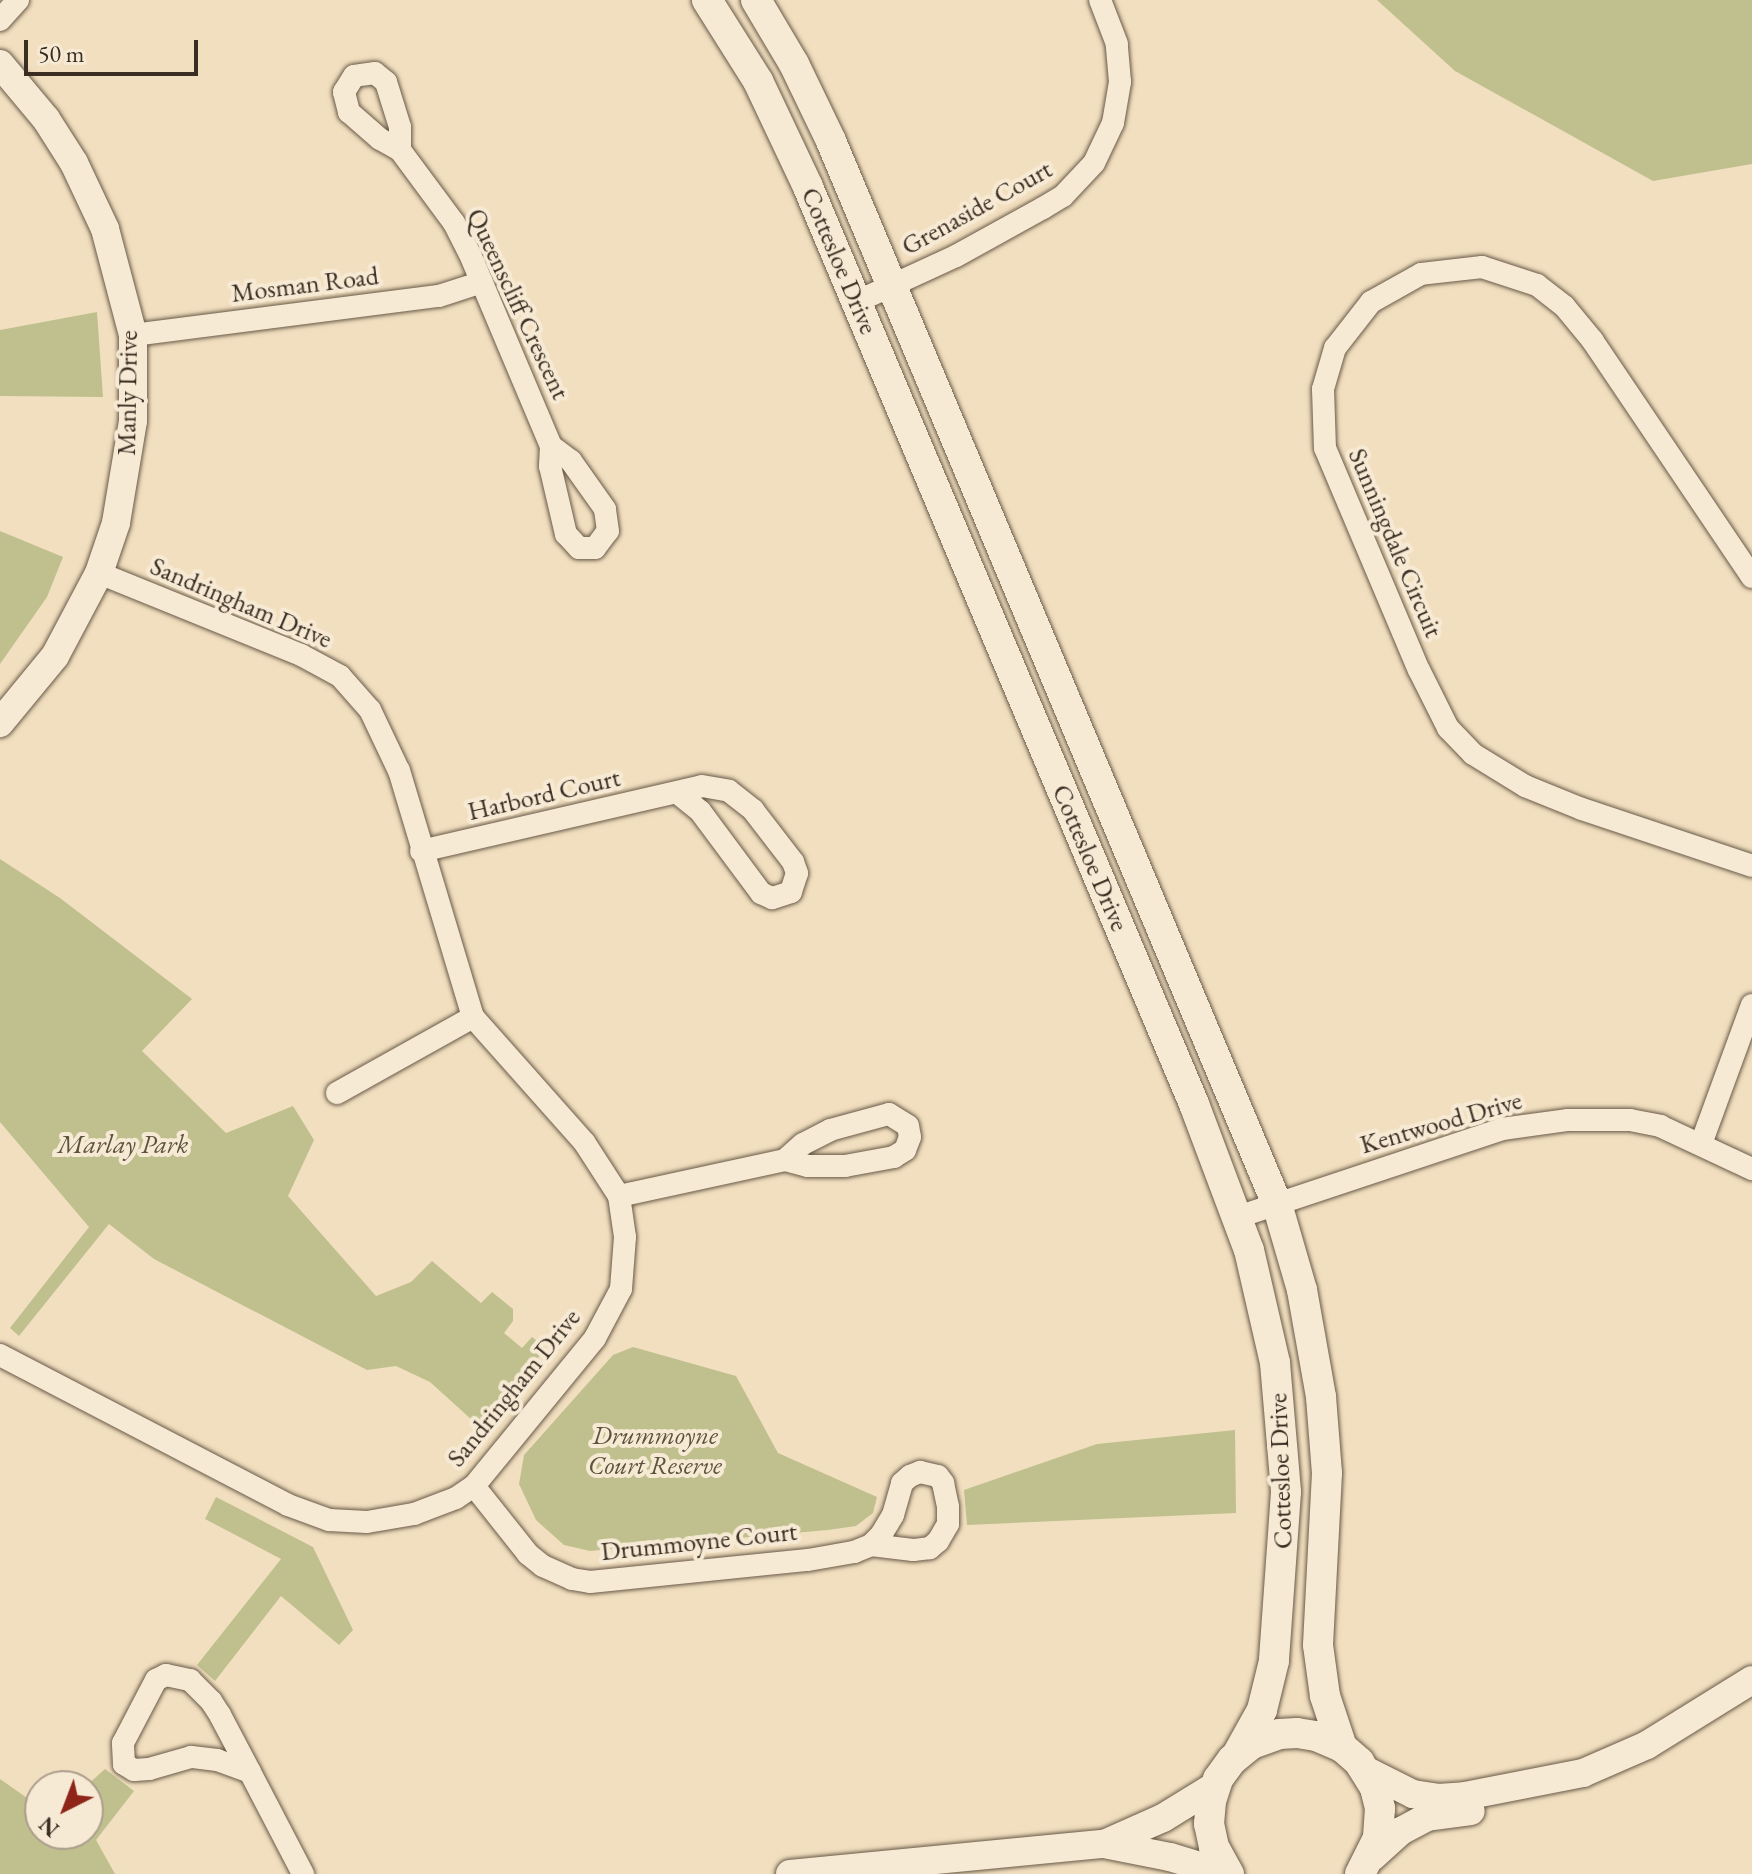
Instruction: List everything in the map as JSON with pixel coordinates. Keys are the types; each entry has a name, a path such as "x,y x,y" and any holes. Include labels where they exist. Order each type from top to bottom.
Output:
{"main road":[{"name":"Cottesloe Drive","path":"707,0 739,49 780,125 1238,1217 1259,1283 1275,1363 1286,1492 1274,1661 1262,1710 1237,1755 1215,1786"},
{"name":"Cottesloe Drive","path":"756,0 812,101 894,286 1277,1204 1302,1290 1321,1397 1327,1473 1318,1645 1325,1696 1342,1747"},
{"path":"1237,1755 1261,1740 1288,1733 1316,1736 1342,1747 1365,1770 1380,1808 1378,1838 1366,1868"},
{"path":"1215,1786 1209,1812 1211,1836 1228,1874"}],"street":[{"path":"0,20 18,0"},
{"name":"Grenaside Court","path":"856,302 956,256 1063,196 1094,163 1113,123 1120,82 1117,44 1100,0"},
{"name":"Manly Drive","path":"0,64 46,119 74,163 105,229 133,335 133,421 127,473 116,523 99,573 55,656 0,723"},
{"name":"Queenscliff Crescent","path":"400,150 454,223 551,446"},
{"name":"Sunningdale Circuit","path":"1752,577 1593,341 1564,306 1537,285 1482,267 1421,274 1371,302 1335,348 1323,389 1325,448 1419,670 1448,728 1473,754 1525,786 1582,809 1752,866"},
{"name":"Mosman Road","path":"133,335 439,296 482,282"},
{"name":"Sandringham Drive","path":"0,1355 288,1505 329,1520 367,1522 414,1514 474,1486 595,1338 621,1289 625,1237 619,1196 584,1142 473,1017 399,771 370,710 340,676 301,655 99,573"},
{"name":"Harbord Court","path":"421,851 702,786 729,791 753,810 793,862 797,873 791,892 772,898 761,893 700,811 678,793"},
{"path":"1701,1144 1752,1005"},
{"path":"337,1093 473,1017"},
{"path":"619,1196 785,1160 808,1166 845,1166 894,1157 905,1150 910,1137 908,1126 889,1114 830,1130 803,1144 785,1160"},
{"name":"Kentwood Drive","path":"1238,1217 1502,1129 1532,1124 1630,1120 1660,1126 1752,1169"},
{"name":"Drummoyne Court","path":"474,1486 528,1554 543,1566 572,1579 590,1582 792,1562 854,1552 871,1545"},
{"path":"250,1772 191,1757 149,1769 134,1770 124,1764 123,1743 156,1680 166,1675 178,1676 200,1689 220,1715 250,1772 303,1874"},
{"path":"1366,1868 1401,1831 1427,1817 1533,1801 1558,1791 1583,1773 1685,1724 1752,1680"},
{"path":"1365,1770 1413,1794 1438,1798 1583,1773"},
{"path":"1104,1844 1163,1818 1215,1786"},
{"path":"790,1874 1104,1844 1170,1857 1228,1874"}],"green space":[{"path":"1377,0 1752,0 1752,164 1653,181 1455,71"},
{"path":"97,312 103,397 0,396 0,330"},
{"path":"0,531 63,557 47,597 0,664"},
{"name":"Marlay Park","path":"0,859 60,898 192,999 142,1051 226,1133 293,1106 314,1140 288,1196 376,1296 411,1282 432,1261 481,1303 492,1292 513,1309 513,1321 504,1333 522,1348 532,1337 546,1348 482,1429 430,1382 396,1366 367,1370 154,1259 109,1224 19,1336 10,1328 89,1227 0,1122"},
{"name":"Drummoyne Court Reserve","path":"633,1347 736,1376 778,1453 877,1497 873,1513 856,1526 828,1530 590,1551 564,1545 536,1520 519,1484 524,1455 613,1355"},
{"path":"1235,1430 1236,1513 967,1525 964,1490 1097,1444"},
{"path":"216,1497 313,1547 353,1630 339,1645 281,1596 215,1681 197,1665 281,1559 205,1519"},
{"path":"105,1769 134,1791 104,1830 104,1770"},
{"path":"0,1779 24,1796 24,1850 102,1850 115,1874 0,1874"}]}
